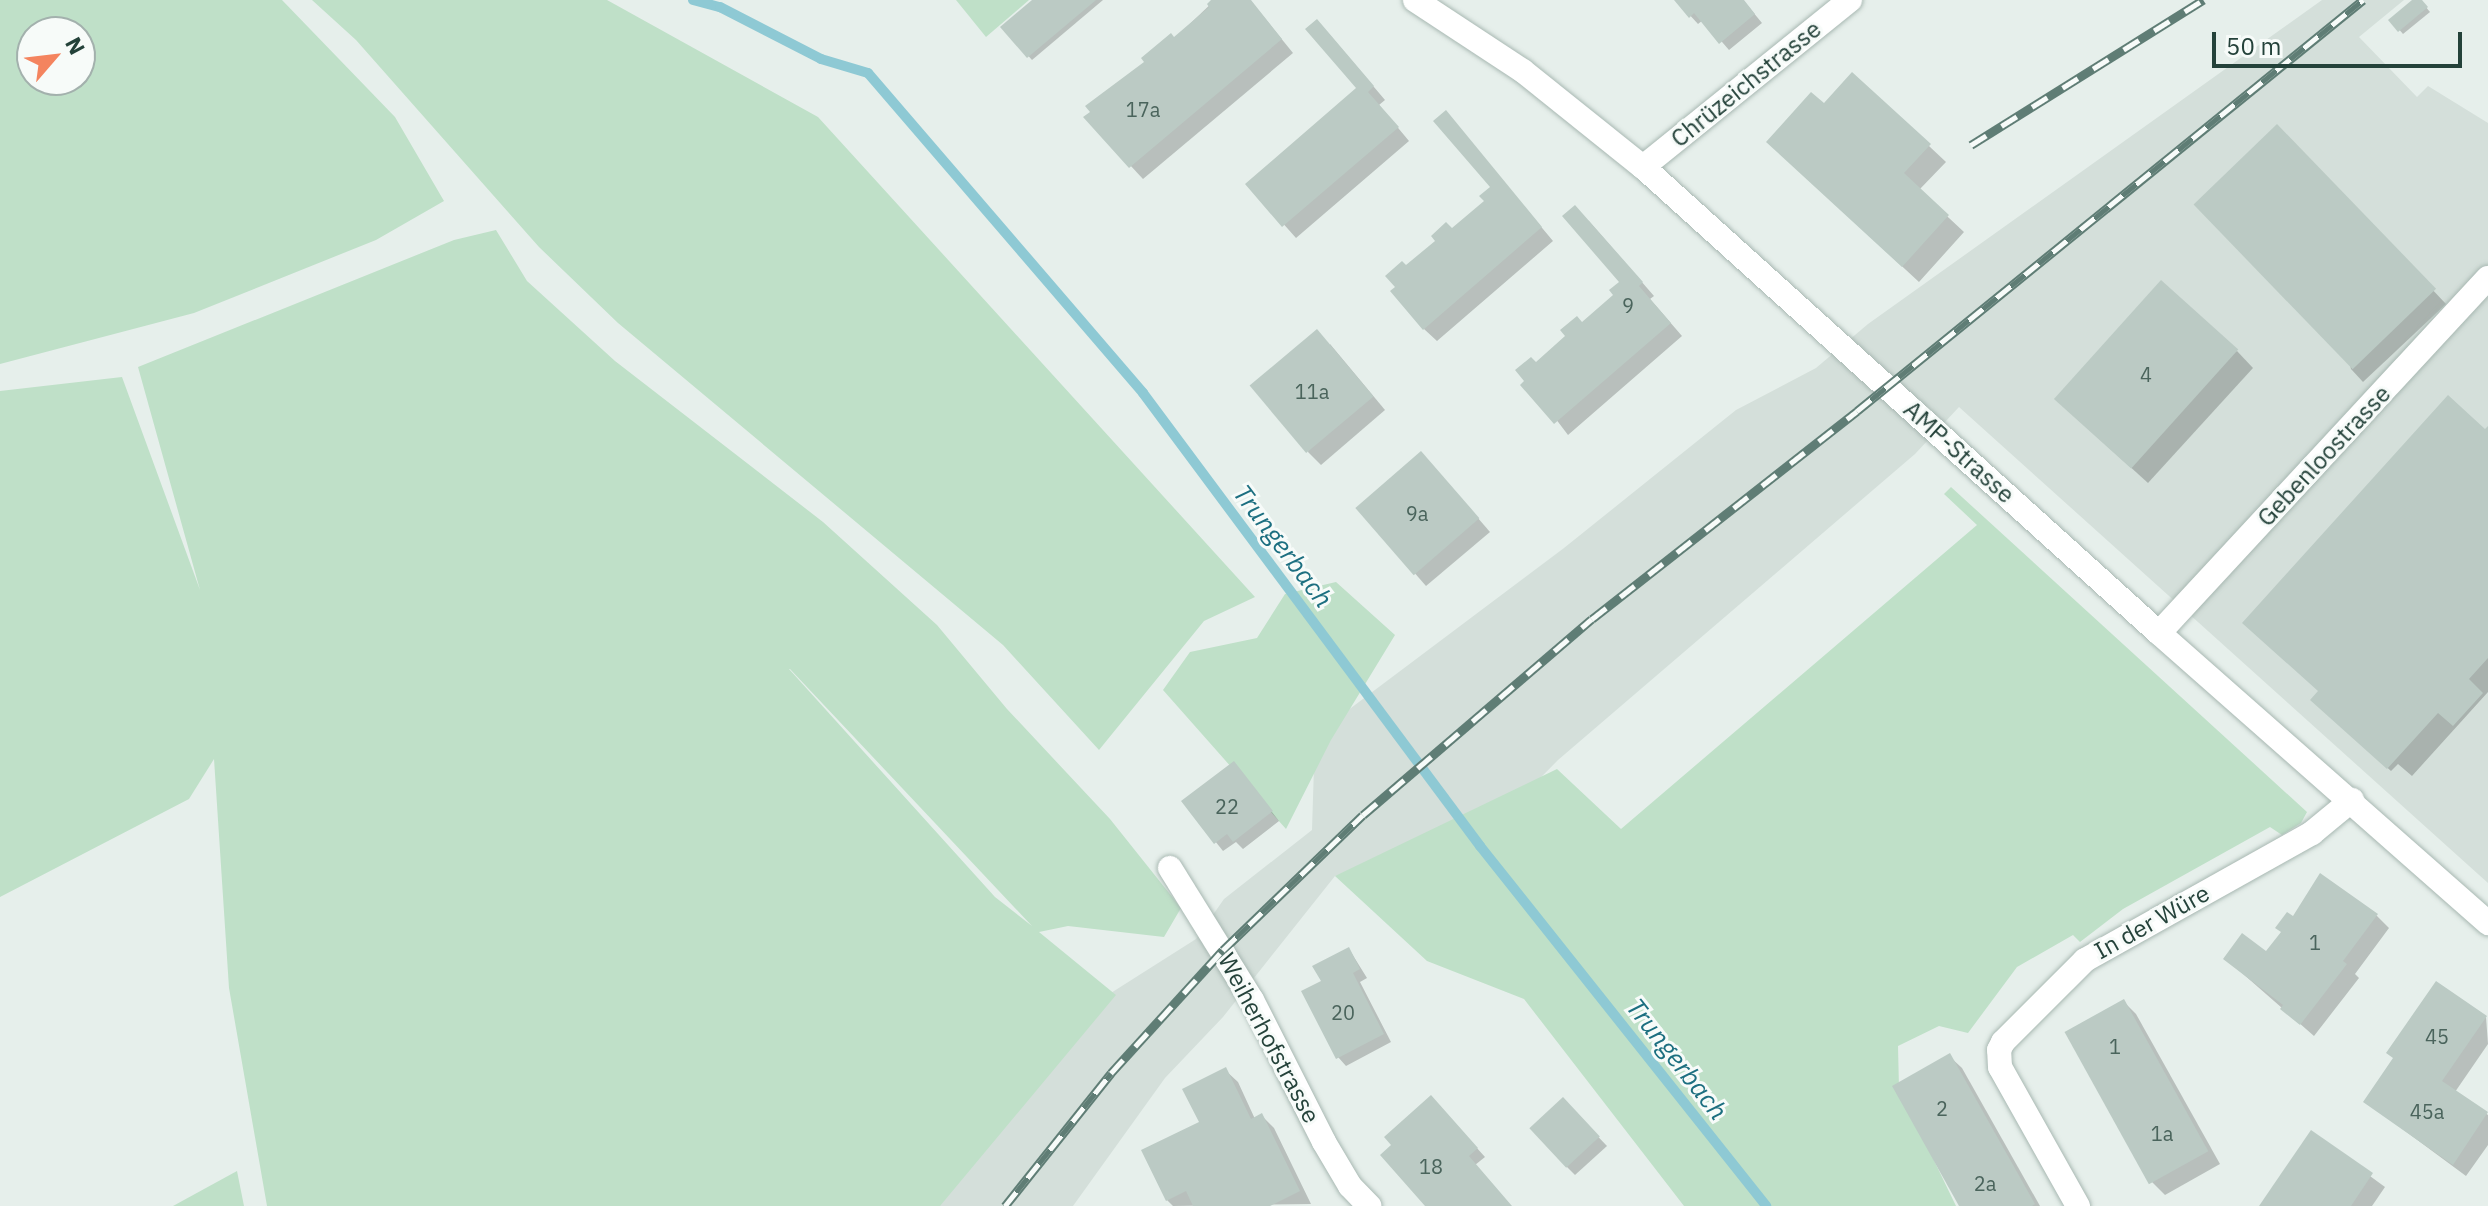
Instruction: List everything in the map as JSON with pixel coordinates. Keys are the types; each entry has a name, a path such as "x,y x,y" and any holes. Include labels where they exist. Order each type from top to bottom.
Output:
{"street":[{"name":"AMP-Strasse","path":"1415,0 1523,71 1643,167 2159,633 2488,923"},
{"name":"Chrüzeichstrasse","path":"1643,167 1850,0"},
{"name":"Gebenloostrasse","path":"2159,633 2488,278"},
{"name":"In der Würe","path":"2078,1206 2000,1067 1999,1050 2003,1042 2085,960 2312,833 2352,800"},
{"name":"Weiherhofstrasse","path":"1170,868 1252,1000 1324,1142 1350,1186 1369,1206"}],"shaded area":[{"path":"2322,0 2404,0 2359,37 2417,97 2428,86 2488,123 2488,883 1959,407 1915,454 1558,760 1487,832 1335,876 1223,1017 1165,1078 1073,1206 927,1206 1103,998 1196,939 1224,899 1312,830 1315,735 1564,548 1736,410 1816,368 1868,324"}],"green space":[{"path":"0,0 282,0 395,117 444,201 376,240 194,313 0,364"},
{"path":"312,0 607,0 818,117 1255,597 1204,621 1099,750 1003,645 618,323 539,247 356,40"},
{"path":"956,0 1029,0 986,37"},
{"path":"496,230 527,281 615,361 823,522 937,625 1007,709 1110,819 1181,908 1164,937 1068,926 1039,932 1116,995 940,1206 267,1206 229,988 214,759 189,799 0,897 0,391 122,377 200,590 138,367 454,240","holes":["790,669 1032,926 995,897"]},
{"path":"1951,487 2307,812 2301,823 2282,835 2270,827 2123,909 2080,942 2073,935 2017,967 1968,1033 1939,1026 1898,1046 1899,1088 1956,1206 1684,1206 1524,999 1427,961 1335,876 1557,769 1621,829 1977,525 1944,494"},
{"path":"1336,582 1395,635 1331,740 1286,829 1163,690 1190,652 1257,638 1285,594"},
{"path":"237,1171 244,1206 173,1206"}],"building":[{"path":"1032,0 1096,0 1027,58 1000,27"},
{"path":"1211,0 1251,0 1282,39 1129,168 1083,117 1090,112 1085,106 1144,62 1141,58 1171,33 1174,37 1209,7 1207,4"},
{"path":"1674,0 1744,0 1755,14 1719,44 1694,13 1689,18"},
{"path":"2412,0 2422,0 2428,7 2398,32 2388,20"},
{"path":"1317,19 1374,86 1368,92 1399,127 1282,227 1245,184 1356,88 1305,29"},
{"path":"1852,72 1931,144 1904,173 1949,215 1902,267 1766,142 1811,92 1824,103"},
{"path":"1446,110 1542,227 1423,330 1390,291 1395,287 1385,276 1402,261 1406,265 1435,241 1431,236 1446,222 1452,228 1484,201 1479,196 1490,187 1433,121"},
{"path":"2277,124 2436,289 2353,369 2194,205"},
{"path":"1575,205 1643,282 1639,286 1671,323 1554,424 1520,385 1524,381 1515,370 1531,357 1536,362 1565,336 1560,330 1577,316 1582,322 1613,295 1609,290 1619,282 1562,216"},
{"path":"2161,280 2238,350 2131,468 2054,399"},
{"path":"1317,329 1374,396 1306,453 1250,386"},
{"path":"2448,395 2485,429 2488,426 2488,658 2469,679 2483,693 2453,726 2438,713 2387,769 2310,700 2318,691 2242,623"},
{"path":"1421,451 1479,518 1414,575 1355,508"},
{"path":"1234,761 1273,811 1233,842 1227,834 1214,844 1181,801"},
{"path":"2320,873 2378,914 2343,961 2347,964 2300,1025 2280,1009 2283,1005 2223,959 2242,933 2266,951 2281,932 2275,928 2287,912 2293,916"},
{"path":"1349,947 1360,969 1353,973 1384,1034 1336,1059 1301,991 1321,981 1312,966"},
{"path":"2436,981 2487,1016 2442,1081 2488,1112 2453,1165 2363,1102 2393,1058 2386,1053"},
{"path":"2124,999 2208,1151 2149,1184 2065,1032"},
{"path":"1950,1053 2035,1204 2032,1206 1959,1206 1892,1086"},
{"path":"1226,1067 1251,1119 1262,1113 1300,1191 1270,1206 1193,1206 1186,1191 1166,1201 1141,1150 1199,1122 1182,1089"},
{"path":"1431,1095 1478,1148 1469,1156 1512,1206 1425,1206 1380,1155 1391,1145 1384,1137"},
{"path":"1563,1097 1600,1136 1566,1168 1529,1128"},
{"path":"2311,1130 2373,1173 2351,1206 2259,1206"}],"waterway":[{"name":"Trungerbach","path":"693,0 720,7 821,59 868,73 1143,393 1480,846 1766,1206"}],"railway":[{"path":"1971,145 2203,0"},
{"path":"1005,1206 1111,1073 1223,950 1363,815 1592,619 1857,411 2363,0"}]}
